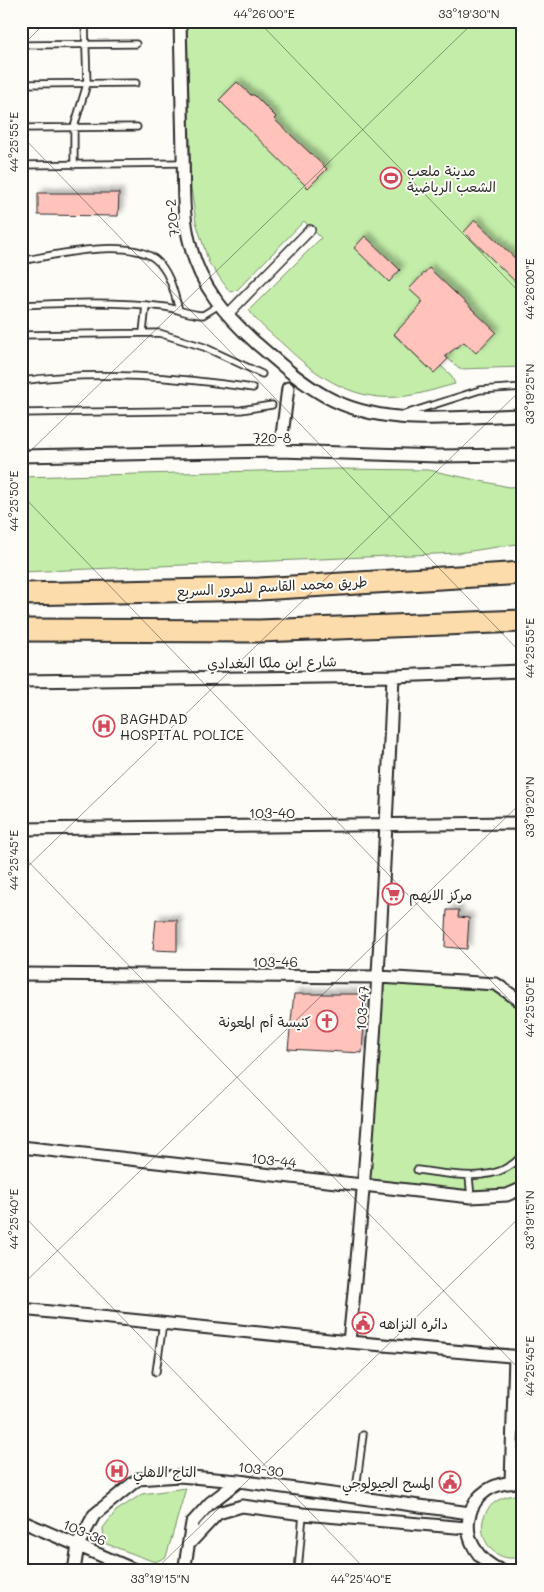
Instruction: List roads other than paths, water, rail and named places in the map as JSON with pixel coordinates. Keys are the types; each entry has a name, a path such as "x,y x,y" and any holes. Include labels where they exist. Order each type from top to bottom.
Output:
{"highway":[{"name":"طريق محمد القاسم للمرور السريع","path":"21,594 259,589 522,573"},
{"path":"21,630 259,631 523,621"}],"street":[{"name":"720-2","path":"180,21 186,223 190,245 206,286 227,315 291,373 343,405 361,411 396,417"},
{"path":"227,315 310,230"},
{"path":"280,451 288,388"},
{"path":"396,417 523,415"},
{"name":"720-8","path":"21,456 280,451 438,456 523,455"},
{"name":"شارع ابن ملكا البغدادي","path":"21,681 393,676 523,671"},
{"name":"103-47","path":"350,1342 365,1185 379,977 393,676"},
{"name":"103-40","path":"21,829 523,824"},
{"name":"103-46","path":"21,974 379,977 496,984 523,1003"},
{"name":"103-44","path":"21,1147 471,1197 507,1195 523,1188"},
{"path":"21,1309 350,1342 519,1356 517,1482 498,1484 486,1491 476,1501 470,1513 468,1528 470,1542 478,1556 489,1566 502,1571"},
{"name":"103-30","path":"74,1571 78,1545 94,1515 138,1478 179,1476 239,1481 470,1513"},
{"path":"184,1571 192,1523 210,1503 239,1481"},
{"path":"189,1544 218,1513 242,1506 302,1514 468,1528"},
{"name":"103-36","path":"21,1521 137,1571"}],"lane":[{"path":"74,164 74,127 87,84 85,21"},
{"path":"518,21 523,26"},
{"path":"21,45 136,44"},
{"path":"21,84 136,83"},
{"path":"21,128 137,127"},
{"path":"21,165 183,163"},
{"path":"26,260 55,254 108,249 142,252 155,259 165,271 179,310"},
{"path":"21,305 80,303 146,305 203,315 219,305"},
{"path":"143,332 146,305"},
{"path":"21,336 159,333 182,339 262,374"},
{"path":"21,380 89,374 217,383 253,388"},
{"path":"396,417 480,390 523,387"},
{"path":"21,413 241,410 272,405"},
{"path":"417,1170 469,1177 500,1171 517,1162 523,1154"},
{"path":"469,1177 471,1197"},
{"path":"156,1372 163,1323"},
{"path":"355,1497 363,1434"},
{"path":"298,1571 302,1514"}],"place":[{"name":"مدينة ملعب الشعب الرياضية","path":"391,178"},
{"name":"BAGHDAD HOSPITAL POLICE","path":"104,726"},
{"name":"مركز الايهم","path":"393,894"},
{"name":"كنيسة أم المعونة","path":"327,1021"},
{"name":"دائره النزاهه","path":"363,1323"},
{"name":"التاج الاهلي","path":"117,1471"},
{"name":"المسح الجيولوجي","path":"450,1482"}]}
